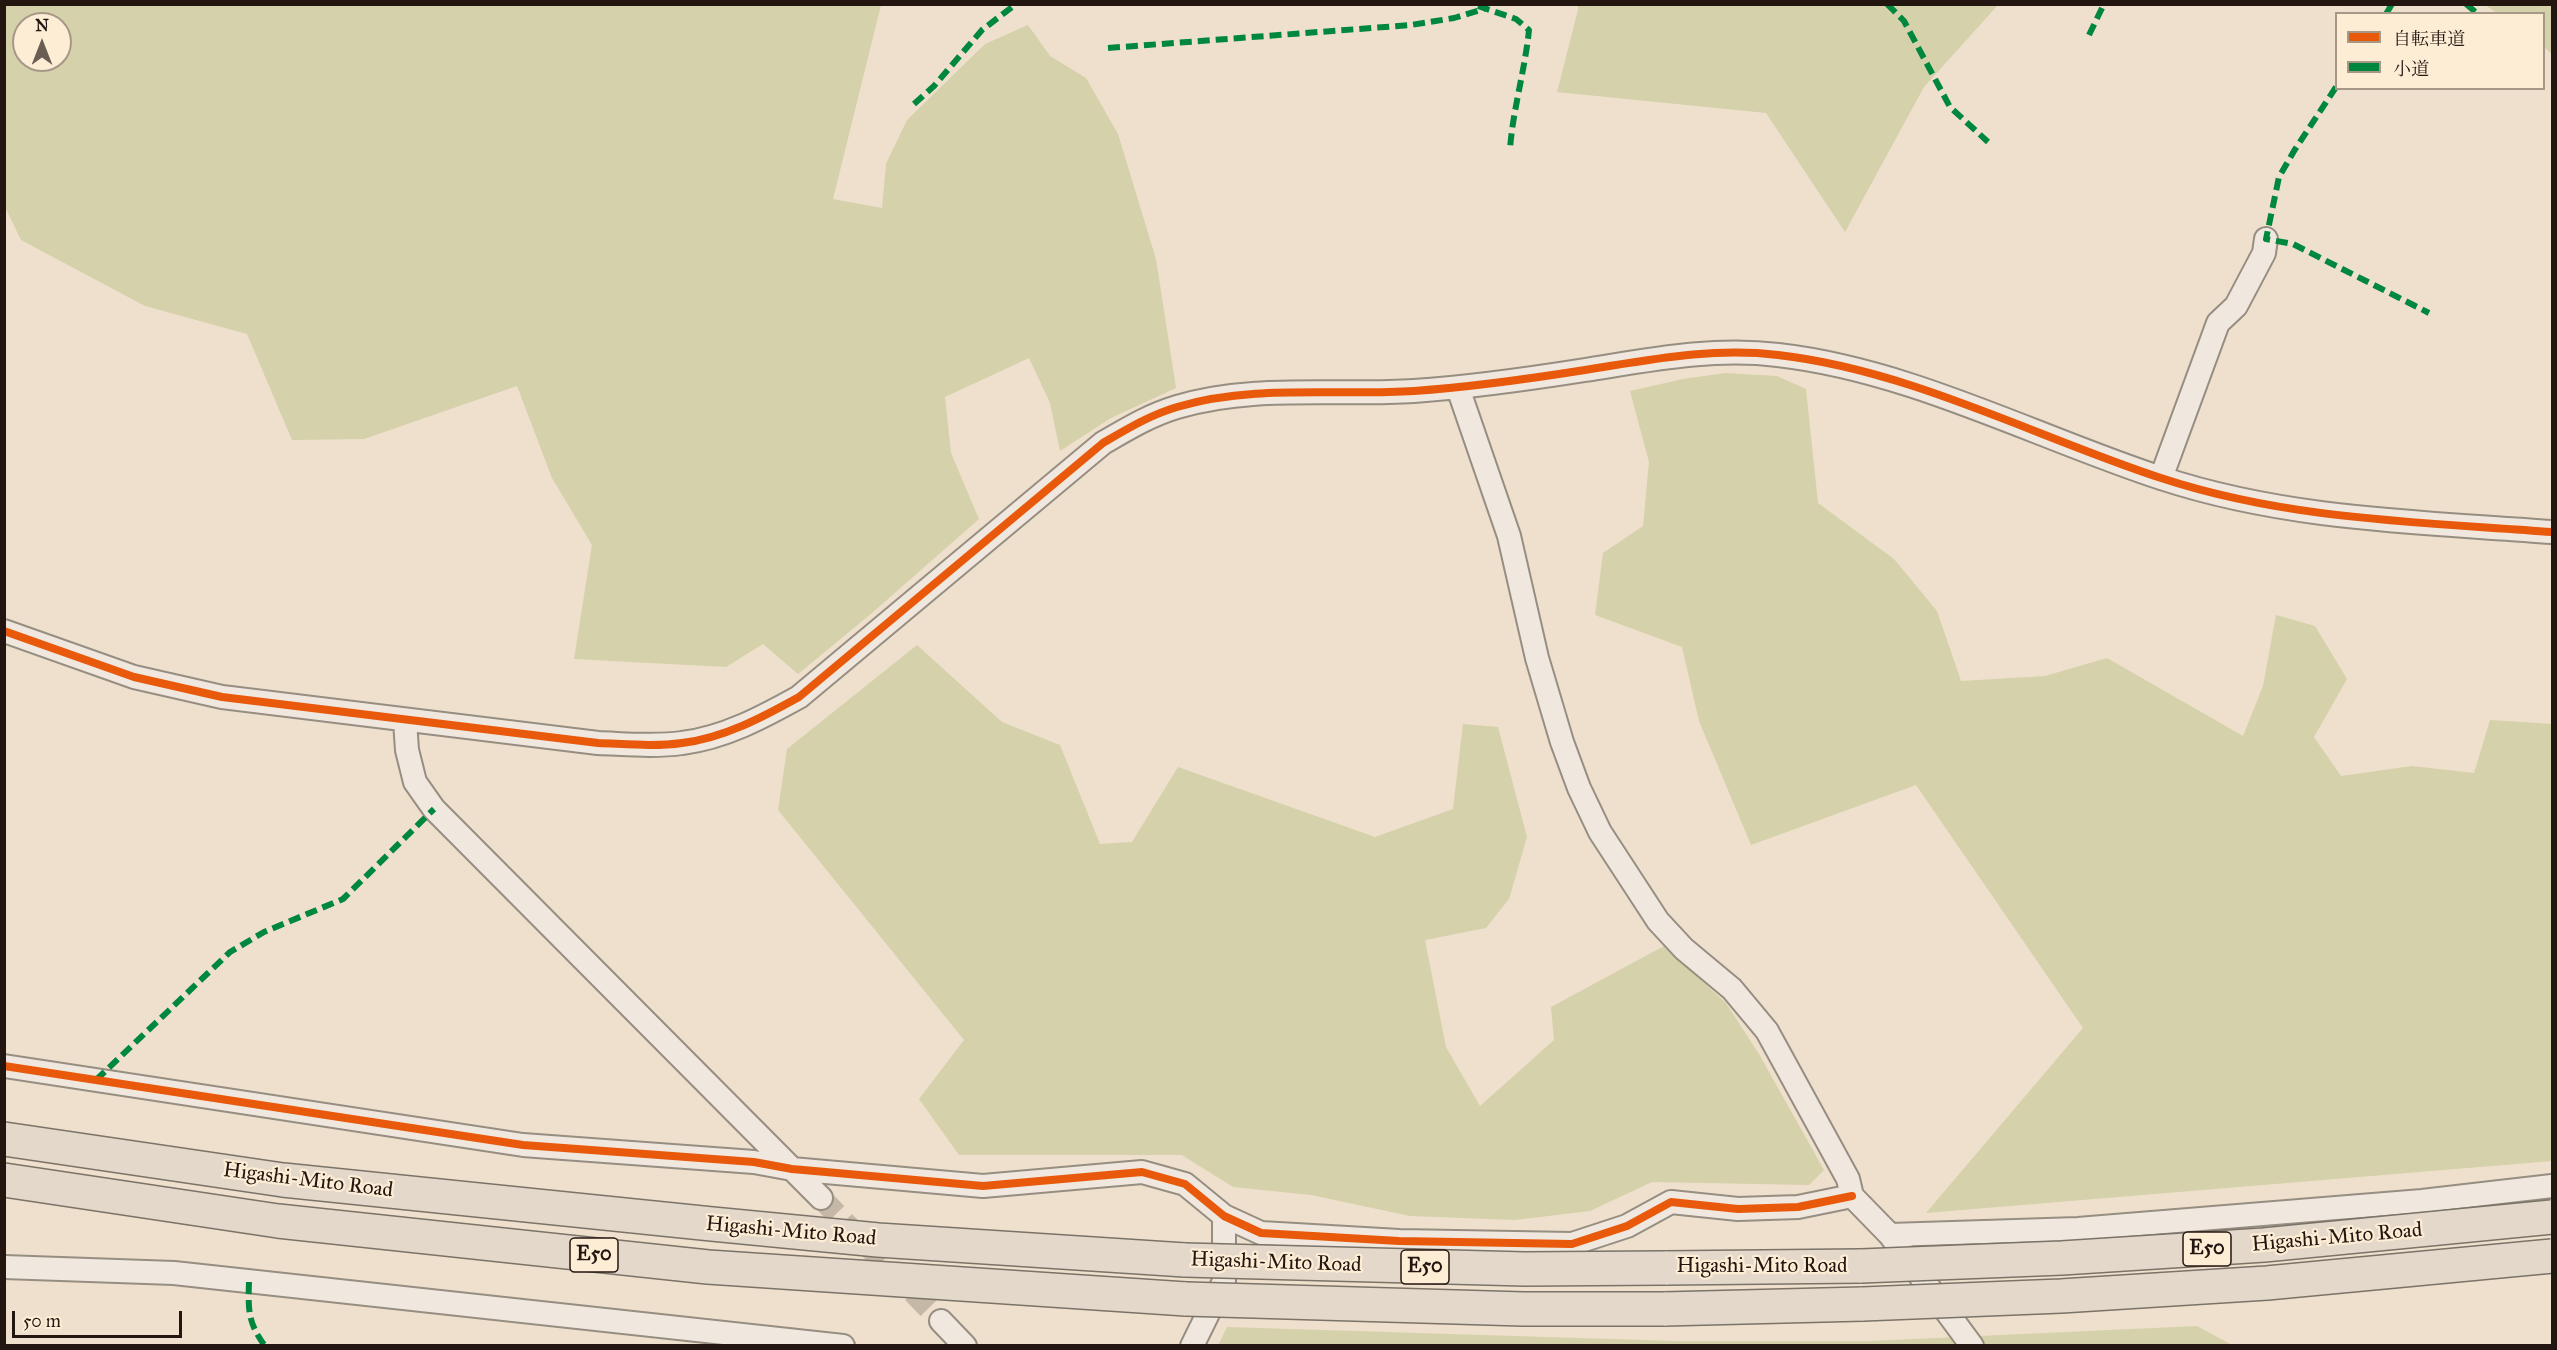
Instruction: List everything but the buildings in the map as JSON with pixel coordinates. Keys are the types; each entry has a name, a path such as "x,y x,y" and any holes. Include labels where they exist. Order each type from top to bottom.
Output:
{"highway":[{"name":"Higashi-Mito Road","path":"4,1139 283,1180 712,1224 878,1240 1185,1260 1525,1269 1861,1266 2062,1258 2264,1245 2553,1217"},
{"name":"Higashi-Mito Road","path":"4,1180 278,1221 708,1267 1186,1299 1523,1309 1664,1309 1863,1304 2061,1296 2267,1283 2553,1256"}],"street":[{"path":"2161,478 2218,323 2236,306 2264,253 2266,239"},
{"path":"4,631 134,677 222,697 598,743 647,746 684,743 758,720 799,696 1103,443 1141,421 1173,408 1207,399 1251,393 1380,393 1458,388 1676,355 1713,352 1774,354 1821,361 1894,380 2161,478 2249,503 2315,514 2553,532"},
{"path":"1458,388 1509,536 1537,658 1562,742 1579,788 1600,832 1658,921 1684,949 1732,989 1767,1031 1848,1179 1852,1196 1890,1235 1972,1346"},
{"path":"405,721 406,750 415,782 434,809 821,1198"},
{"path":"4,1066 523,1145 754,1162 792,1169 983,1186 1142,1172 1185,1184 1224,1216 1261,1233 1399,1241 1572,1244 1627,1226 1671,1202 1738,1209 1798,1207 1852,1196"},
{"path":"1890,1235 2078,1229 2422,1201 2553,1186"},
{"path":"1192,1346 1224,1281 1224,1216"},
{"path":"4,1267 174,1273 843,1346"},
{"path":"941,1322 965,1346"}],"shaded area":[{"path":"5,4 881,5 833,199 882,208 886,164 907,120 985,44 1028,25 1050,56 1086,78 1118,134 1156,259 1176,388 1111,418 1060,451 1050,403 1029,358 945,397 951,453 979,519 872,613 798,674 763,644 726,667 574,659 592,545 552,478 517,386 364,439 292,440 247,334 145,306 21,240 5,207"},
{"path":"1578,4 1998,5 1924,87 1845,232 1766,113 1557,92"},
{"path":"2485,5 2552,5 2552,54 2545,48 2545,12 2496,12"},
{"path":"1725,373 1777,376 1806,389 1818,503 1894,559 1937,611 1961,681 2045,676 2107,658 2243,736 2263,686 2276,615 2315,626 2347,679 2314,737 2341,776 2412,766 2474,773 2490,720 2552,724 2552,1161 1926,1213 2083,1028 1916,785 1751,845 1699,721 1682,647 1595,615 1603,553 1643,526 1649,462 1630,391 1683,379"},
{"path":"917,645 1002,722 1060,745 1100,844 1132,842 1178,767 1375,837 1453,809 1463,724 1498,727 1527,837 1509,899 1486,928 1425,940 1446,1047 1480,1106 1554,1040 1551,1007 1664,946 1726,1003 1759,1054 1824,1170 1809,1185 1652,1182 1590,1211 1515,1220 1410,1216 1311,1195 1233,1187 1182,1155 959,1155 919,1099 964,1040 778,810 787,749"},
{"path":"2197,1326 2232,1345 1218,1346 1227,1327 1675,1341 1871,1341"}],"tunnel":[{"path":"821,1198 941,1321"}],"marked path":[{"path":"914,104 934,86 982,30 1016,4"},
{"path":"1887,4 1904,21 1950,107 1988,142"},
{"path":"2089,35 2104,4"},
{"path":"2387,12 2392,4"},
{"path":"2466,4 2476,12"},
{"path":"1478,6 1516,19 1529,30 1510,149"},
{"path":"1108,48 1411,25 1454,18 1484,9"},
{"path":"2335,89 2279,177 2266,239 2293,244 2429,313"},
{"path":"96,1080 230,952 264,932 343,899 434,809"},
{"path":"249,1282 250,1316 265,1346"}],"cycle path":[{"path":"4,631 134,677 222,697 598,743 650,745 682,743 728,732 799,697 1103,443 1167,410 1206,400 1235,396 1295,392 1414,391 1521,380 1657,359 1729,353 1778,355 1827,363 1876,375 1972,407 2161,478 2257,503 2404,522 2552,532"},
{"path":"4,1066 523,1145 754,1162 792,1169 983,1186 1142,1172 1185,1184 1224,1216 1261,1233 1399,1241 1572,1244 1627,1226 1671,1202 1738,1209 1798,1207 1852,1196"}]}
